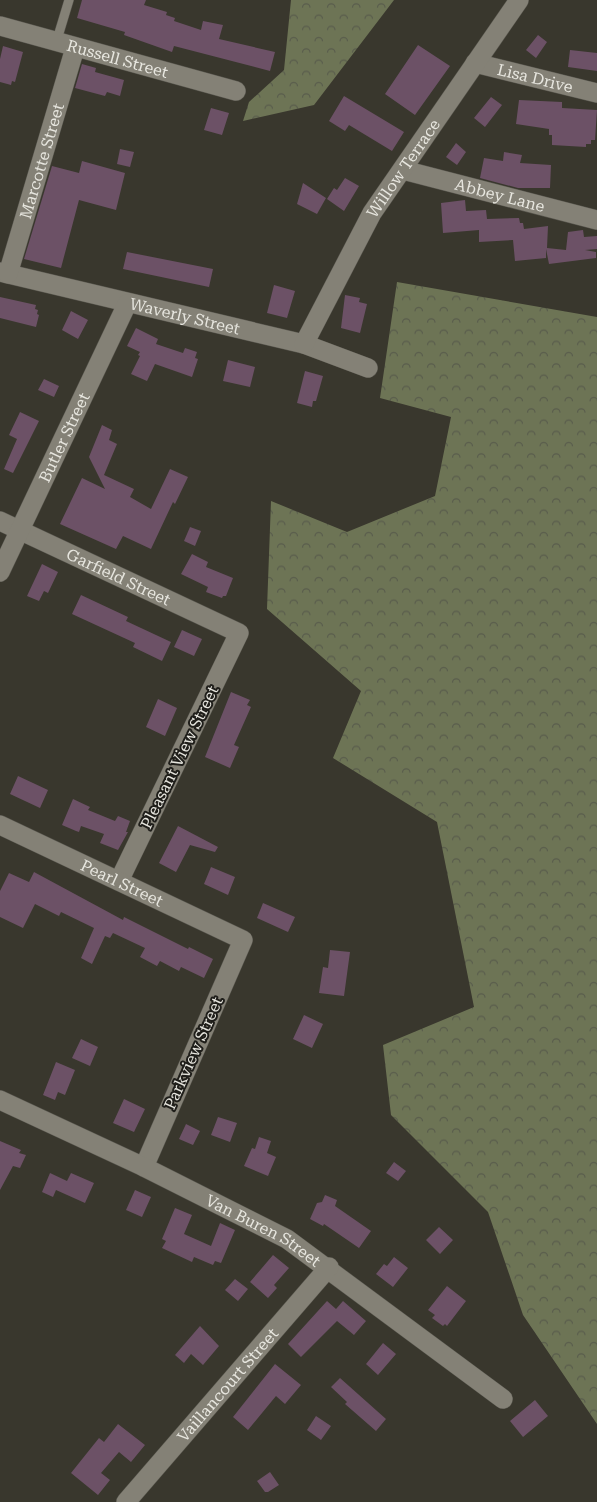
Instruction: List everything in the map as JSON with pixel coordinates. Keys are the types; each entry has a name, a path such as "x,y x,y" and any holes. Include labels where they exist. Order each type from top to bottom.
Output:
{"street":[{"name":"Willow Terrace","path":"304,344 368,220 519,0"},
{"name":"Russell Street","path":"0,26 56,43 236,91"},
{"name":"Marcotte Street","path":"4,273 75,48"},
{"name":"Lisa Drive","path":"476,63 597,93"},
{"name":"Abbey Lane","path":"402,170 597,220"},
{"name":"Waverly Street","path":"4,273 127,304 304,344 368,368"},
{"name":"Butler Street","path":"0,572 127,304"},
{"name":"Garfield Street","path":"0,521 239,633"},
{"name":"Pleasant View Street","path":"119,882 239,633"},
{"name":"Pearl Street","path":"0,826 243,940"},
{"name":"Parkview Street","path":"144,1167 243,940"},
{"name":"Van Buren Street","path":"0,1100 144,1167 270,1229 329,1268 503,1399"},
{"name":"Vaillancourt Street","path":"126,1502 329,1268"}],"lane":[{"path":"56,43 68,0"}],"green space":[{"path":"291,0 394,0 314,105 243,121 249,102 284,70"},
{"path":"397,282 597,317 597,1424 523,1315 488,1212 391,1115 383,1045 474,1007 437,822 333,758 361,691 267,609 271,501 347,532 435,496 451,417 380,398"}],"building":[{"path":"82,0 146,0 144,5 167,12 166,15 175,18 174,21 201,30 203,21 223,25 219,39 275,52 270,71 174,46 172,52 124,35 125,32 77,18"},
{"path":"538,35 547,42 536,58 526,50"},
{"path":"418,45 450,66 415,115 385,94"},
{"path":"3,46 23,52 15,82 12,81 11,85 0,82 0,59"},
{"path":"570,50 597,53 597,71 568,67"},
{"path":"82,64 96,68 95,72 124,80 120,96 107,92 105,96 75,88"},
{"path":"344,96 404,132 392,151 349,125 345,131 329,121"},
{"path":"491,97 502,105 485,127 474,118"},
{"path":"519,100 562,102 562,108 597,110 595,140 591,140 591,144 586,144 586,147 552,145 552,135 549,135 549,129 516,124"},
{"path":"211,108 229,113 222,135 204,130"},
{"path":"456,143 466,152 457,165 446,157"},
{"path":"120,149 134,152 130,167 117,164"},
{"path":"504,152 522,155 520,163 551,165 550,188 518,188 480,178 484,158 503,161"},
{"path":"82,161 125,173 116,210 79,200 61,268 24,259 52,166 79,173"},
{"path":"345,178 359,186 344,211 327,199 334,188 337,190"},
{"path":"303,183 326,198 317,214 297,204"},
{"path":"465,200 466,211 486,210 487,219 519,218 520,223 523,223 524,229 548,226 547,248 566,250 568,232 583,230 584,237 597,236 597,249 585,250 596,252 596,258 549,264 546,249 546,258 515,261 513,240 479,242 479,230 443,233 441,203"},
{"path":"127,252 213,269 209,287 123,269"},
{"path":"274,285 295,291 287,318 267,313"},
{"path":"345,295 360,298 359,302 367,304 360,333 341,328"},
{"path":"0,297 36,305 35,309 38,310 37,314 39,315 36,327 0,318"},
{"path":"71,311 88,320 78,339 62,330"},
{"path":"136,328 158,339 156,344 183,353 185,348 197,352 195,358 198,359 192,377 155,364 147,381 131,374 140,356 138,355 140,352 127,346"},
{"path":"228,360 255,367 250,387 223,381"},
{"path":"305,371 323,376 316,401 313,401 312,407 297,403"},
{"path":"44,379 59,386 54,397 38,390"},
{"path":"20,412 39,421 13,473 4,469 17,439 9,435"},
{"path":"102,425 112,430 109,440 117,444 104,475 134,489 130,497 151,509 170,469 188,477 175,504 173,502 151,549 123,536 116,549 60,524 82,478 105,489 89,457"},
{"path":"190,527 201,531 195,546 184,541"},
{"path":"192,554 208,562 206,567 233,578 226,596 222,598 206,592 208,587 181,574"},
{"path":"42,564 58,572 48,593 44,591 39,601 27,596"},
{"path":"81,595 128,617 126,621 171,642 162,661 133,647 135,643 72,614"},
{"path":"182,630 202,639 194,656 174,647"},
{"path":"231,692 250,700 247,705 251,707 234,745 239,747 230,768 205,757"},
{"path":"158,699 177,708 165,736 146,727"},
{"path":"18,776 48,790 40,808 10,794"},
{"path":"73,799 90,807 88,810 115,821 118,816 130,821 126,832 128,832 118,850 100,843 104,834 81,826 79,832 62,825"},
{"path":"178,826 218,847 215,852 190,845 176,872 159,863"},
{"path":"211,867 235,877 228,895 204,884"},
{"path":"34,872 123,920 124,917 188,949 189,947 213,959 204,978 181,967 179,971 160,961 157,966 140,957 145,948 113,933 110,938 105,936 92,964 81,958 94,928 61,912 59,916 35,904 23,928 0,917 0,891 9,873 29,882"},
{"path":"263,903 295,917 288,932 257,918"},
{"path":"330,950 350,952 344,996 319,993 323,967 328,968"},
{"path":"304,1015 323,1024 312,1048 293,1039"},
{"path":"81,1039 98,1047 90,1066 72,1058"},
{"path":"56,1062 75,1070 65,1095 58,1092 55,1100 43,1095"},
{"path":"124,1099 145,1109 134,1132 113,1123"},
{"path":"218,1117 237,1123 230,1142 211,1135"},
{"path":"186,1124 200,1131 193,1145 179,1139"},
{"path":"259,1137 271,1141 267,1153 276,1157 268,1176 244,1166 252,1148 255,1149"},
{"path":"0,1141 21,1150 19,1153 26,1155 20,1168 13,1166 0,1190"},
{"path":"394,1162 406,1171 398,1181 386,1173"},
{"path":"50,1173 67,1181 71,1173 94,1183 85,1203 56,1190 53,1197 42,1192"},
{"path":"135,1190 151,1197 142,1217 126,1210"},
{"path":"325,1195 337,1200 335,1206 371,1231 359,1248 324,1224 323,1226 310,1219 317,1203 322,1202"},
{"path":"175,1208 192,1215 184,1234 211,1246 220,1223 235,1230 221,1263 215,1261 213,1265 194,1257 192,1262 162,1248 166,1241 162,1239"},
{"path":"439,1227 453,1240 440,1254 426,1240"},
{"path":"273,1255 289,1268 274,1285 277,1288 268,1298 250,1282"},
{"path":"394,1257 408,1268 393,1287 376,1274 384,1264 387,1266"},
{"path":"235,1279 248,1289 238,1301 225,1290"},
{"path":"447,1286 466,1301 447,1326 445,1324 443,1326 432,1318 435,1315 428,1310"},
{"path":"327,1301 336,1309 343,1301 366,1321 354,1335 337,1321 301,1357 288,1344"},
{"path":"200,1326 219,1346 203,1365 191,1354 184,1363 175,1355"},
{"path":"383,1343 396,1354 378,1375 366,1364"},
{"path":"275,1364 301,1385 285,1404 276,1396 248,1430 233,1417"},
{"path":"340,1378 386,1419 376,1431 345,1404 347,1402 331,1387"},
{"path":"535,1400 548,1416 523,1437 510,1421"},
{"path":"316,1416 331,1426 321,1440 307,1430"},
{"path":"118,1424 145,1445 131,1462 119,1452 101,1473 110,1480 98,1495 71,1473 99,1438 104,1442"},
{"path":"270,1472 279,1485 265,1492 257,1481"}]}
